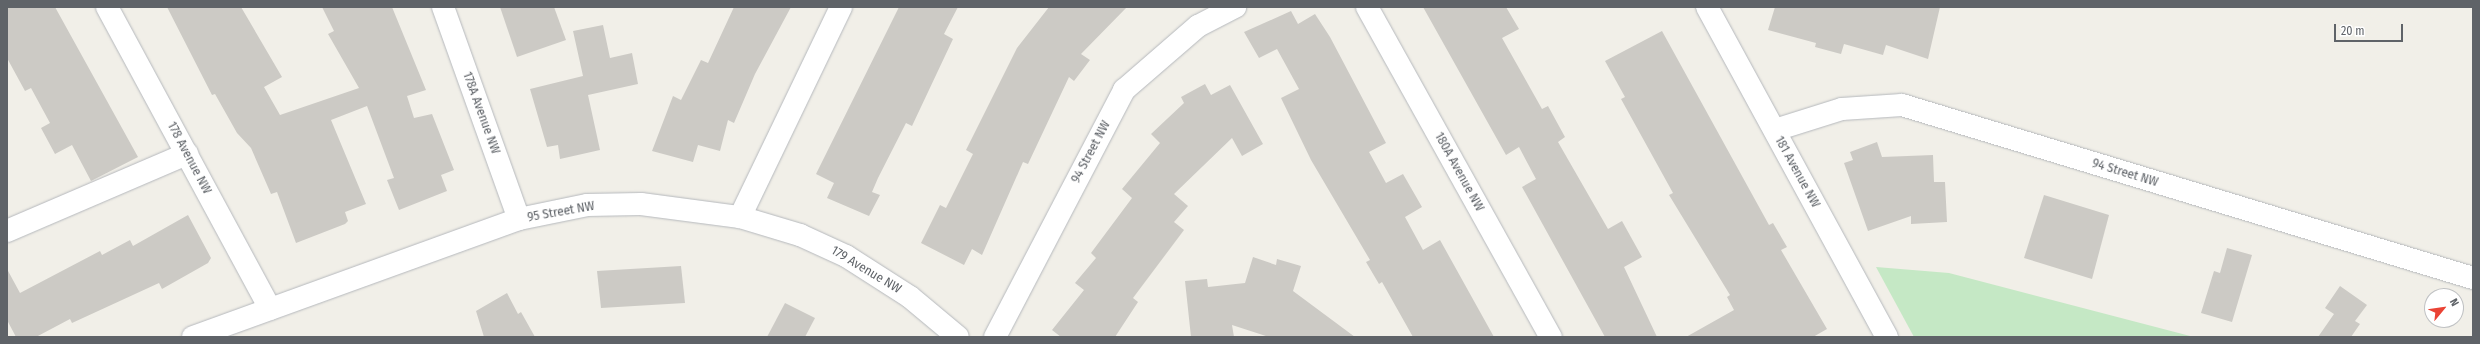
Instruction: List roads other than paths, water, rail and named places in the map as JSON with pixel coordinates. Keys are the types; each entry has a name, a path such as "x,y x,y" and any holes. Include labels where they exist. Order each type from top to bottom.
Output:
{"street":[{"name":"178 Avenue NW","path":"107,7 270,309"},
{"name":"178A Avenue NW","path":"443,7 518,219"},
{"path":"740,217 841,7"},
{"name":"94 Street NW","path":"995,337 1124,90 1198,26 1235,7"},
{"name":"180A Avenue NW","path":"1367,7 1551,337"},
{"name":"181 Avenue NW","path":"1707,7 1887,337"},
{"name":"94 Street NW","path":"1774,130 1842,109 1902,105 2473,278"},
{"path":"7,231 187,154"},
{"name":"95 Street NW","path":"193,337 518,219 586,205 641,204 740,217"},
{"name":"179 Avenue NW","path":"740,217 800,235 846,256 910,297 958,337"}]}
